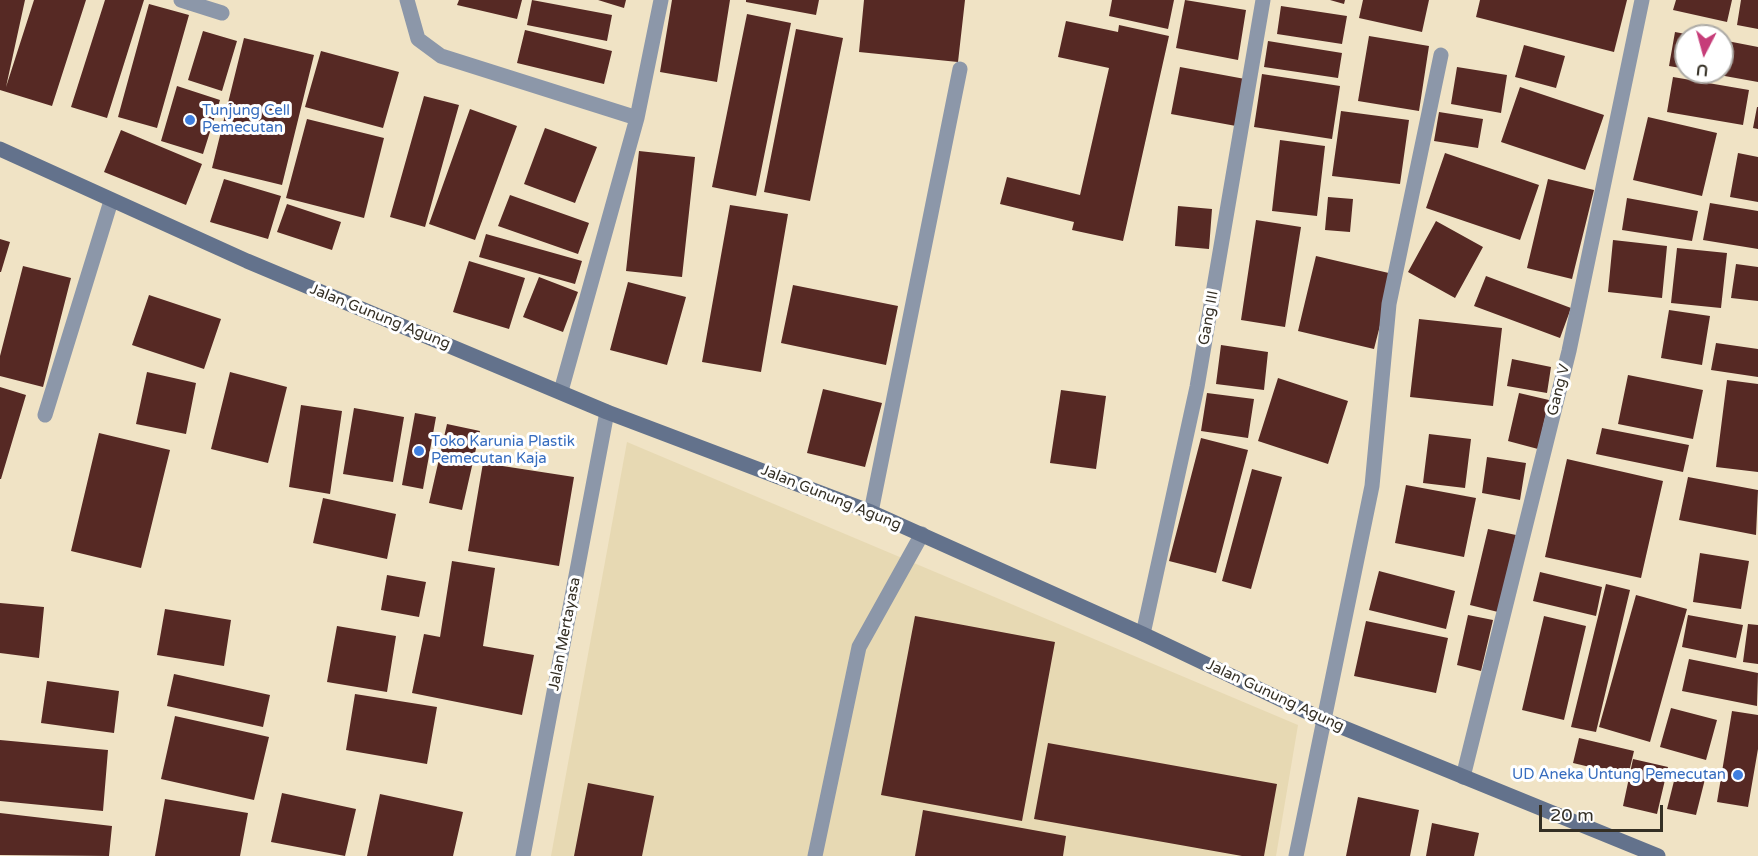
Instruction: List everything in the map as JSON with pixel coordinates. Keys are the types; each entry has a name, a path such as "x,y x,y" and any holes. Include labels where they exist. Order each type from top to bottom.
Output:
{"main road":[{"name":"Jalan Gunung Agung","path":"0,149 247,261 607,412 871,512 1143,634 1322,719 1659,856"}],"street":[{"path":"181,0 222,13"},
{"path":"406,0 418,39 441,56 637,118"},
{"path":"561,391 637,118 661,0"},
{"name":"Gang III","path":"1143,634 1197,387 1263,0"},
{"name":"Gang V","path":"1463,777 1569,351 1642,0"},
{"path":"1296,856 1322,719 1372,486 1389,304 1441,55"},
{"path":"871,512 960,69"},
{"path":"45,415 111,201"},
{"name":"Jalan Mertayasa","path":"523,856 607,412"},
{"path":"815,856 859,646 922,534"}],"shaded area":[{"path":"627,442 1298,725 1276,856 551,856"}],"building":[{"path":"0,0 25,0 6,87 34,0 86,0 52,106 0,90"},
{"path":"105,0 144,0 107,118 71,107"},
{"path":"459,0 522,0 517,19 457,5"},
{"path":"532,0 612,15 607,41 527,25"},
{"path":"598,0 626,0 624,8"},
{"path":"672,0 730,0 717,82 660,72"},
{"path":"746,0 819,0 816,15 746,2"},
{"path":"864,0 965,0 958,62 859,52"},
{"path":"1112,0 1174,0 1168,29 1109,16"},
{"path":"1185,0 1246,10 1238,60 1176,48"},
{"path":"1330,0 1345,0 1344,4"},
{"path":"1363,0 1429,0 1422,32 1359,18"},
{"path":"1480,0 1627,0 1614,52 1476,17"},
{"path":"1676,0 1732,0 1727,22 1673,10"},
{"path":"1741,0 1758,0 1758,29 1737,25"},
{"path":"149,4 189,15 157,128 118,117"},
{"path":"1281,6 1347,16 1342,44 1277,34"},
{"path":"747,14 791,23 756,196 712,187"},
{"path":"1066,21 1118,32 1119,25 1169,36 1123,241 1072,230 1074,222 1000,204 1007,177 1080,195 1109,68 1058,57"},
{"path":"796,29 843,38 810,201 764,192"},
{"path":"525,30 612,51 604,84 517,63"},
{"path":"203,31 237,41 222,91 188,80"},
{"path":"1369,36 1429,46 1419,111 1358,101"},
{"path":"244,38 314,55 282,185 212,168"},
{"path":"1674,38 1674,67 1669,66"},
{"path":"1268,41 1342,53 1338,78 1264,67"},
{"path":"1734,42 1758,47 1758,82 1734,78"},
{"path":"1524,45 1565,56 1556,88 1515,77"},
{"path":"321,51 399,72 383,128 305,107"},
{"path":"1180,67 1245,79 1236,126 1171,114"},
{"path":"1457,67 1507,75 1501,113 1451,104"},
{"path":"1262,74 1340,86 1332,139 1254,127"},
{"path":"1673,77 1674,84 1714,84 1749,90 1743,125 1667,112"},
{"name":"Tunjung Cell Pemecutan","path":"177,86 220,100 203,154 161,141"},
{"path":"1520,87 1604,115 1585,170 1501,142"},
{"path":"424,96 459,105 425,227 390,217"},
{"path":"1758,107 1758,129 1753,128"},
{"path":"470,109 517,126 475,240 429,224"},
{"path":"1341,111 1409,120 1400,184 1332,176"},
{"path":"1439,112 1483,119 1478,148 1434,141"},
{"path":"1648,117 1717,133 1702,196 1633,180"},
{"path":"307,119 384,138 364,218 286,198"},
{"path":"545,128 597,147 575,203 524,184"},
{"path":"121,130 202,164 186,205 104,172"},
{"path":"1280,140 1325,146 1317,216 1272,211"},
{"path":"639,151 695,157 682,277 626,271"},
{"path":"1445,153 1539,185 1520,240 1426,208"},
{"path":"1738,153 1758,157 1758,202 1730,197"},
{"path":"224,179 281,196 268,239 210,222"},
{"path":"1548,179 1594,190 1572,279 1527,268"},
{"path":"510,195 589,223 578,254 498,226"},
{"path":"1328,197 1353,199 1350,232 1325,230"},
{"path":"1627,198 1698,211 1692,241 1622,230"},
{"path":"1710,203 1758,211 1758,249 1703,240"},
{"path":"287,204 341,222 332,250 277,232"},
{"path":"730,205 788,214 761,372 702,362"},
{"path":"1178,206 1212,209 1209,249 1175,246"},
{"path":"1256,220 1301,227 1285,327 1241,320"},
{"path":"1436,221 1483,247 1455,298 1408,272"},
{"path":"486,234 582,261 575,284 479,257"},
{"path":"0,239 10,242 1,272 0,272"},
{"path":"1613,240 1667,246 1662,298 1608,292"},
{"path":"1677,248 1727,253 1721,308 1671,303"},
{"path":"1316,256 1393,274 1374,349 1298,331"},
{"path":"469,261 525,278 509,329 453,312"},
{"path":"1736,264 1758,267 1758,301 1731,298"},
{"path":"23,266 71,278 43,387 0,376 0,356"},
{"path":"1486,276 1571,308 1560,338 1474,306"},
{"path":"539,277 578,292 563,332 523,317"},
{"path":"628,282 686,297 667,365 610,350"},
{"path":"793,285 898,306 886,365 781,343"},
{"path":"149,295 221,319 204,369 132,345"},
{"path":"1669,310 1710,316 1702,365 1661,358"},
{"path":"1419,319 1502,328 1493,406 1410,397"},
{"path":"1716,343 1758,349 1758,377 1711,370"},
{"path":"1221,345 1268,352 1264,390 1216,384"},
{"path":"1512,359 1551,367 1547,393 1507,386"},
{"path":"147,372 196,383 186,434 136,424"},
{"path":"230,372 287,387 268,463 211,449"},
{"path":"1628,375 1703,390 1693,439 1618,424"},
{"path":"1278,378 1348,401 1328,464 1258,441"},
{"path":"1727,380 1758,384 1758,472 1716,467"},
{"path":"0,387 26,395 1,479 0,479"},
{"path":"823,389 882,403 865,467 807,453"},
{"path":"1061,390 1106,396 1096,469 1050,463"},
{"path":"1207,393 1254,399 1248,438 1201,431"},
{"path":"1519,393 1549,400 1538,449 1508,441"},
{"path":"301,405 342,411 330,494 289,487"},
{"path":"354,408 404,417 393,482 343,474"},
{"name":"Toko Karunia Plastik Pemecutan Kaja","path":"415,413 436,417 423,489 402,485"},
{"path":"447,424 480,431 462,510 429,503"},
{"path":"1602,428 1689,445 1683,472 1596,454"},
{"path":"99,433 170,450 141,568 71,551"},
{"path":"1429,434 1471,439 1465,488 1423,483"},
{"path":"1201,438 1248,450 1216,573 1169,561"},
{"path":"1487,457 1526,463 1520,500 1482,493"},
{"path":"1567,459 1663,481 1641,578 1545,557"},
{"path":"483,463 574,477 559,566 468,551"},
{"path":"1252,469 1282,477 1251,589 1222,581"},
{"path":"1688,477 1758,490 1756,535 1679,520"},
{"path":"1406,485 1476,498 1464,557 1395,543"},
{"path":"323,498 396,514 387,559 313,543"},
{"path":"1488,529 1516,535 1498,612 1470,605"},
{"path":"1700,553 1749,561 1741,609 1693,602"},
{"path":"452,561 495,568 483,646 534,655 522,715 412,693 424,634 440,637"},
{"path":"1379,571 1455,591 1446,629 1369,610"},
{"path":"1540,572 1602,587 1596,616 1533,601"},
{"path":"387,575 426,582 419,617 381,610"},
{"path":"1606,584 1630,590 1596,732 1571,727"},
{"path":"1636,595 1687,609 1650,742 1599,727"},
{"path":"0,603 44,607 39,658 0,653"},
{"path":"165,609 231,620 224,666 157,655"},
{"path":"1468,615 1493,620 1481,671 1457,665"},
{"path":"1688,615 1743,625 1736,658 1682,647"},
{"path":"915,616 1055,642 1022,821 881,795"},
{"path":"1544,616 1586,626 1564,720 1522,710"},
{"path":"1366,621 1448,638 1436,693 1354,676"},
{"path":"1748,624 1758,625 1758,664 1743,662"},
{"path":"337,626 396,636 387,692 327,682"},
{"path":"1689,659 1758,673 1757,706 1682,691"},
{"path":"174,674 270,695 263,727 167,706"},
{"path":"47,681 119,691 114,733 41,723"},
{"path":"355,694 437,707 427,764 346,750"},
{"path":"1671,708 1717,720 1706,760 1660,747"},
{"name":"UD Aneka Untung Pemecutan","path":"1732,711 1758,715 1758,749 1748,807 1717,802"},
{"path":"175,716 269,737 254,800 161,779"},
{"path":"1579,738 1634,751 1628,776 1573,763"},
{"path":"0,740 108,750 103,811 0,801"},
{"path":"1048,743 1277,784 1264,856 1242,856 1034,819"},
{"path":"1633,759 1668,767 1657,814 1623,806"},
{"path":"1676,773 1705,779 1696,815 1667,809"},
{"path":"588,783 654,796 642,856 574,856"},
{"path":"282,793 356,809 345,856 271,842"},
{"path":"380,794 463,812 453,856 367,856"},
{"path":"1358,797 1419,810 1410,856 1346,856"},
{"path":"165,799 248,813 240,856 155,856"},
{"path":"923,810 1066,836 1063,856 915,856"},
{"path":"0,813 112,826 109,856 0,855"},
{"path":"1432,823 1479,833 1474,856 1426,856"}],"place":[{"name":"Tunjung Cell Pemecutan","path":"190,120"},
{"name":"Toko Karunia Plastik Pemecutan Kaja","path":"419,451"},
{"name":"UD Aneka Untung Pemecutan","path":"1738,775"}]}
